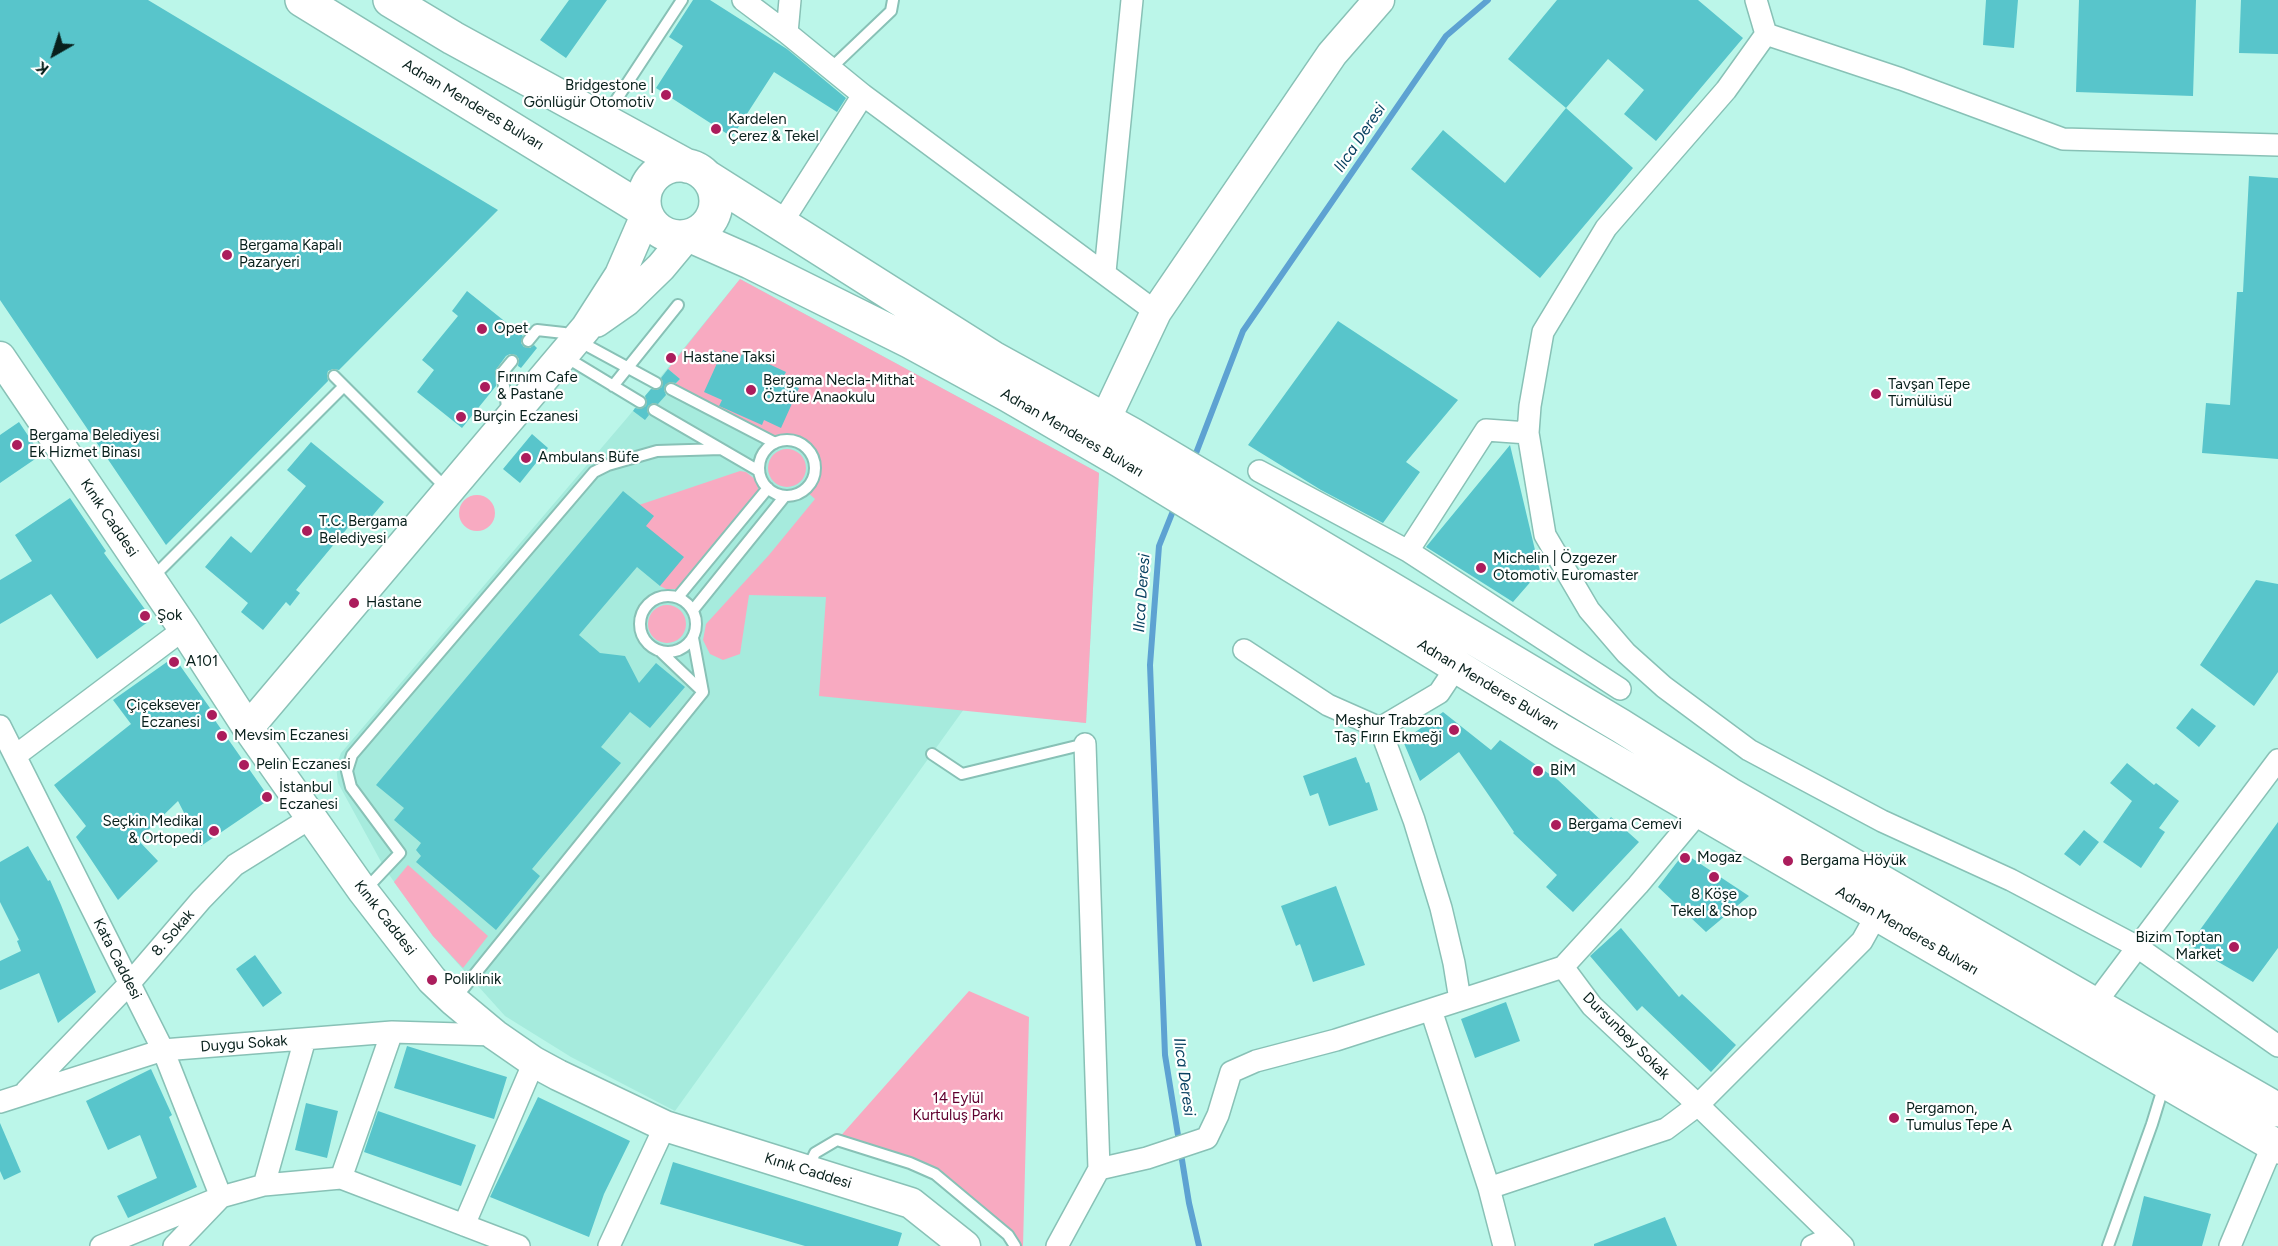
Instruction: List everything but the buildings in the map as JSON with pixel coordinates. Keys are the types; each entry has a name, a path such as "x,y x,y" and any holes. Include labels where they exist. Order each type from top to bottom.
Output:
{"main road":[{"name":"Adnan Menderes Bulvarı","path":"302,0 645,212"},
{"name":"Adnan Menderes Bulvarı","path":"390,0 453,38 697,171 1237,514 1457,666 1700,811 2276,1146"},
{"path":"1119,438 1156,312 1332,54 1380,0"},
{"path":"675,165 697,171 716,195 713,215 701,231 689,236 678,238 662,233 650,222 645,212 643,197 646,186 663,169 675,165"},
{"path":"248,729 575,342 620,275 645,212"},
{"name":"Adnan Menderes Bulvarı","path":"689,236 750,262 911,342 1119,438"},
{"path":"575,342 626,301 689,236"},
{"name":"Kınık Caddesi","path":"3,368 151,579 248,729 363,891 432,980 453,1000 495,1035 534,1062 665,1126 911,1203 965,1246"},
{"name":"Adnan Menderes Bulvarı","path":"1237,514 1621,726 1729,794 2278,1110"}],"street":[{"path":"743,0 864,95 1156,312"},
{"path":"787,33 790,0"},
{"path":"1105,272 1132,0"},
{"path":"1756,0 1766,34"},
{"path":"1766,34 1901,79 2063,139 2278,145"},
{"path":"1766,34 1726,90 1606,228 1543,332 1530,405 1528,433 1545,535 1588,610 1626,653 1664,687 1749,750 1882,821 2011,880 2136,946 2278,1046"},
{"path":"781,224 864,95"},
{"path":"1408,551 1486,430 1528,433"},
{"path":"1259,471 1408,551 1620,689"},
{"path":"15,756 184,629"},
{"path":"1244,650 1328,705 1380,728 1414,820 1441,908 1460,1000"},
{"path":"1621,726 1620,689 1626,653"},
{"path":"1380,728 1439,693 1457,666"},
{"name":"Kata Caddesi","path":"0,726 163,1050 220,1197"},
{"path":"1057,1246 1099,1169 1085,744"},
{"path":"2094,1005 2136,946 2278,760"},
{"path":"1099,1169 1147,1158 1207,1138 1218,1114 1231,1072 1256,1061 1336,1040 1563,967 1638,885 1700,811"},
{"name":"8. Sokak","path":"25,1093 129,984 201,900 236,865 312,818"},
{"path":"1489,1188 1666,1129 1698,1105 1862,941 1877,914"},
{"name":"Dursunbey Sokak","path":"1563,967 1592,1006 1698,1105 1838,1242"},
{"path":"1431,1010 1489,1188 1504,1246"},
{"path":"341,1178 392,1032"},
{"name":"Duygu Sokak","path":"0,1102 163,1050 392,1032 495,1035"},
{"path":"264,1185 305,1039"},
{"path":"464,1225 534,1062"},
{"path":"609,1246 665,1126"},
{"path":"2230,1246 2276,1146"},
{"path":"101,1246 220,1197 264,1185 341,1178 519,1246"},
{"path":"174,1246 220,1197"},
{"path":"1812,1246 1838,1242"}],"lane":[{"path":"603,120 682,0"},
{"path":"831,68 891,10 893,0"},
{"path":"613,386 678,305"},
{"path":"528,340 537,330 564,333 575,342 613,386 640,402"},
{"path":"575,342 656,383"},
{"path":"509,421 502,373 512,361"},
{"path":"334,376 449,491"},
{"path":"151,579 344,386"},
{"path":"671,389 775,443 792,441 801,444 808,450 815,466 814,476 805,490 785,496 693,610"},
{"path":"654,410 759,471"},
{"path":"775,443 763,454 759,471 762,481 768,488 785,496"},
{"path":"363,891 400,853 351,787 347,771 352,755 594,472 639,455 657,451 721,449"},
{"path":"678,597 768,488"},
{"path":"660,651 678,650 693,638 696,629 693,610 678,597 659,597 651,601 640,615 641,633 652,647 660,651 703,692"},
{"path":"453,1000 703,692 693,638"},
{"path":"932,754 962,774 1085,744"},
{"path":"2108,1246 2165,1082"},
{"path":"806,1172 815,1153 837,1140 910,1163 935,1174 1008,1235 1015,1246"}],"shaded area":[{"path":"740,279 1099,473 1086,723 964,709 675,1111 571,1057 505,1016 433,936 385,869 338,783 336,766 341,753 627,418"}],"green space":[{"path":"740,279 1099,473 1086,723 819,696 826,597 749,595 740,654 723,660 710,654 703,640 706,624 769,555 815,499 805,490 814,476 815,466 808,450 801,444 784,440 775,443 671,389 680,379 668,369"},
{"path":"787,449 801,454 806,468 801,482 787,487 773,482 768,468 773,454"},
{"path":"740,471 746,472 756,480 759,492 680,589 666,589 660,586 639,505"},
{"path":"477,495 490,500 495,513 490,526 477,531 464,526 459,513 464,500"},
{"path":"667,605 681,610 686,624 681,638 667,643 653,638 648,624 653,610"},
{"path":"408,865 488,936 463,968 433,936 394,882"},
{"name":"14 Eylül Kurtuluş Parkı","path":"969,991 1029,1017 1023,1246 1015,1246 935,1174 837,1140"}],"waterway":[{"name":"Ilıca Deresi","path":"1193,461 1243,331 1446,36 1488,0"},
{"name":"Ilıca Deresi","path":"1175,506 1159,546 1150,665 1165,1055 1189,1203 1199,1246"}],"place":[{"name":"Bridgestone | Gönlügür Otomotiv","path":"666,95"},
{"name":"Kardelen Çerez & Tekel","path":"716,129"},
{"name":"Bergama Kapalı Pazaryeri","path":"227,255"},
{"name":"Opet","path":"482,329"},
{"name":"Hastane Taksi","path":"671,358"},
{"name":"Fırınım Cafe & Pastane","path":"485,387"},
{"name":"Bergama Necla-Mithat Öztüre Anaokulu","path":"751,390"},
{"name":"Tavşan Tepe Tümülüsü","path":"1876,394"},
{"name":"Burçin Eczanesi","path":"461,417"},
{"name":"Bergama Belediyesi Ek Hizmet Binası","path":"17,445"},
{"name":"Ambulans Büfe","path":"526,458"},
{"name":"T.C. Bergama Belediyesi","path":"307,531"},
{"name":"Michelin | Özgezer Otomotiv Euromaster","path":"1481,568"},
{"name":"Hastane","path":"354,603"},
{"name":"Şok","path":"145,616"},
{"name":"A101","path":"174,662"},
{"name":"Çiçeksever Eczanesi","path":"212,715"},
{"name":"Meşhur Trabzon Taş Fırın Ekmeği","path":"1454,730"},
{"name":"Mevsim Eczanesi","path":"222,736"},
{"name":"Pelin Eczanesi","path":"244,765"},
{"name":"BİM","path":"1538,771"},
{"name":"İstanbul Eczanesi","path":"267,797"},
{"name":"Bergama Cemevi","path":"1556,825"},
{"name":"Seçkin Medikal & Ortopedi","path":"214,831"},
{"name":"Mogaz","path":"1685,858"},
{"name":"Bergama Höyük","path":"1788,861"},
{"name":"8 Köşe Tekel & Shop","path":"1714,877"},
{"name":"Bizim Toptan Market","path":"2234,947"},
{"name":"Poliklinik","path":"432,980"},
{"name":"Pergamon, Tumulus Tepe A","path":"1894,1118"}]}
